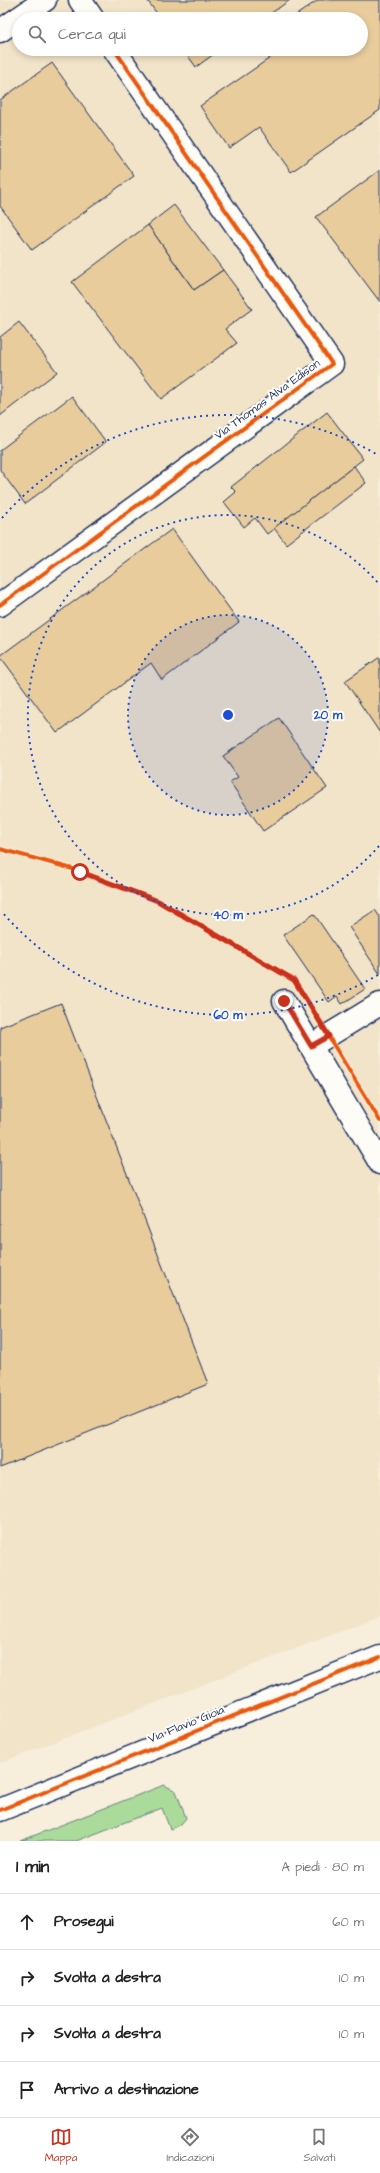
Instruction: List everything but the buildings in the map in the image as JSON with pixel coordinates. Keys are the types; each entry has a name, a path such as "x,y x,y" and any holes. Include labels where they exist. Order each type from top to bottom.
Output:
{"street":[{"path":"28,12 45,0"},
{"path":"80,0 88,12"},
{"path":"0,31 12,23"},
{"name":"Via Thomas Alva Edison","path":"0,605 332,364 119,56"},
{"path":"284,1001 380,1163"},
{"path":"311,1046 380,1004"},
{"name":"Via Flavio Gioia","path":"0,1810 380,1657"}],"shaded area":[{"path":"0,0 380,0 380,1616 0,1763"}],"green space":[{"path":"164,1785 176,1791 186,1818 181,1824 170,1829 162,1808 76,1841 20,1841"}],"cycle path":[{"path":"0,605 332,364 119,56"},
{"path":"0,849 80,871 158,901 294,980 380,1121"},
{"path":"0,1810 380,1657"}],"route":[{"path":"80,872 158,901 294,980 329,1036 311,1046 284,1001"}]}
